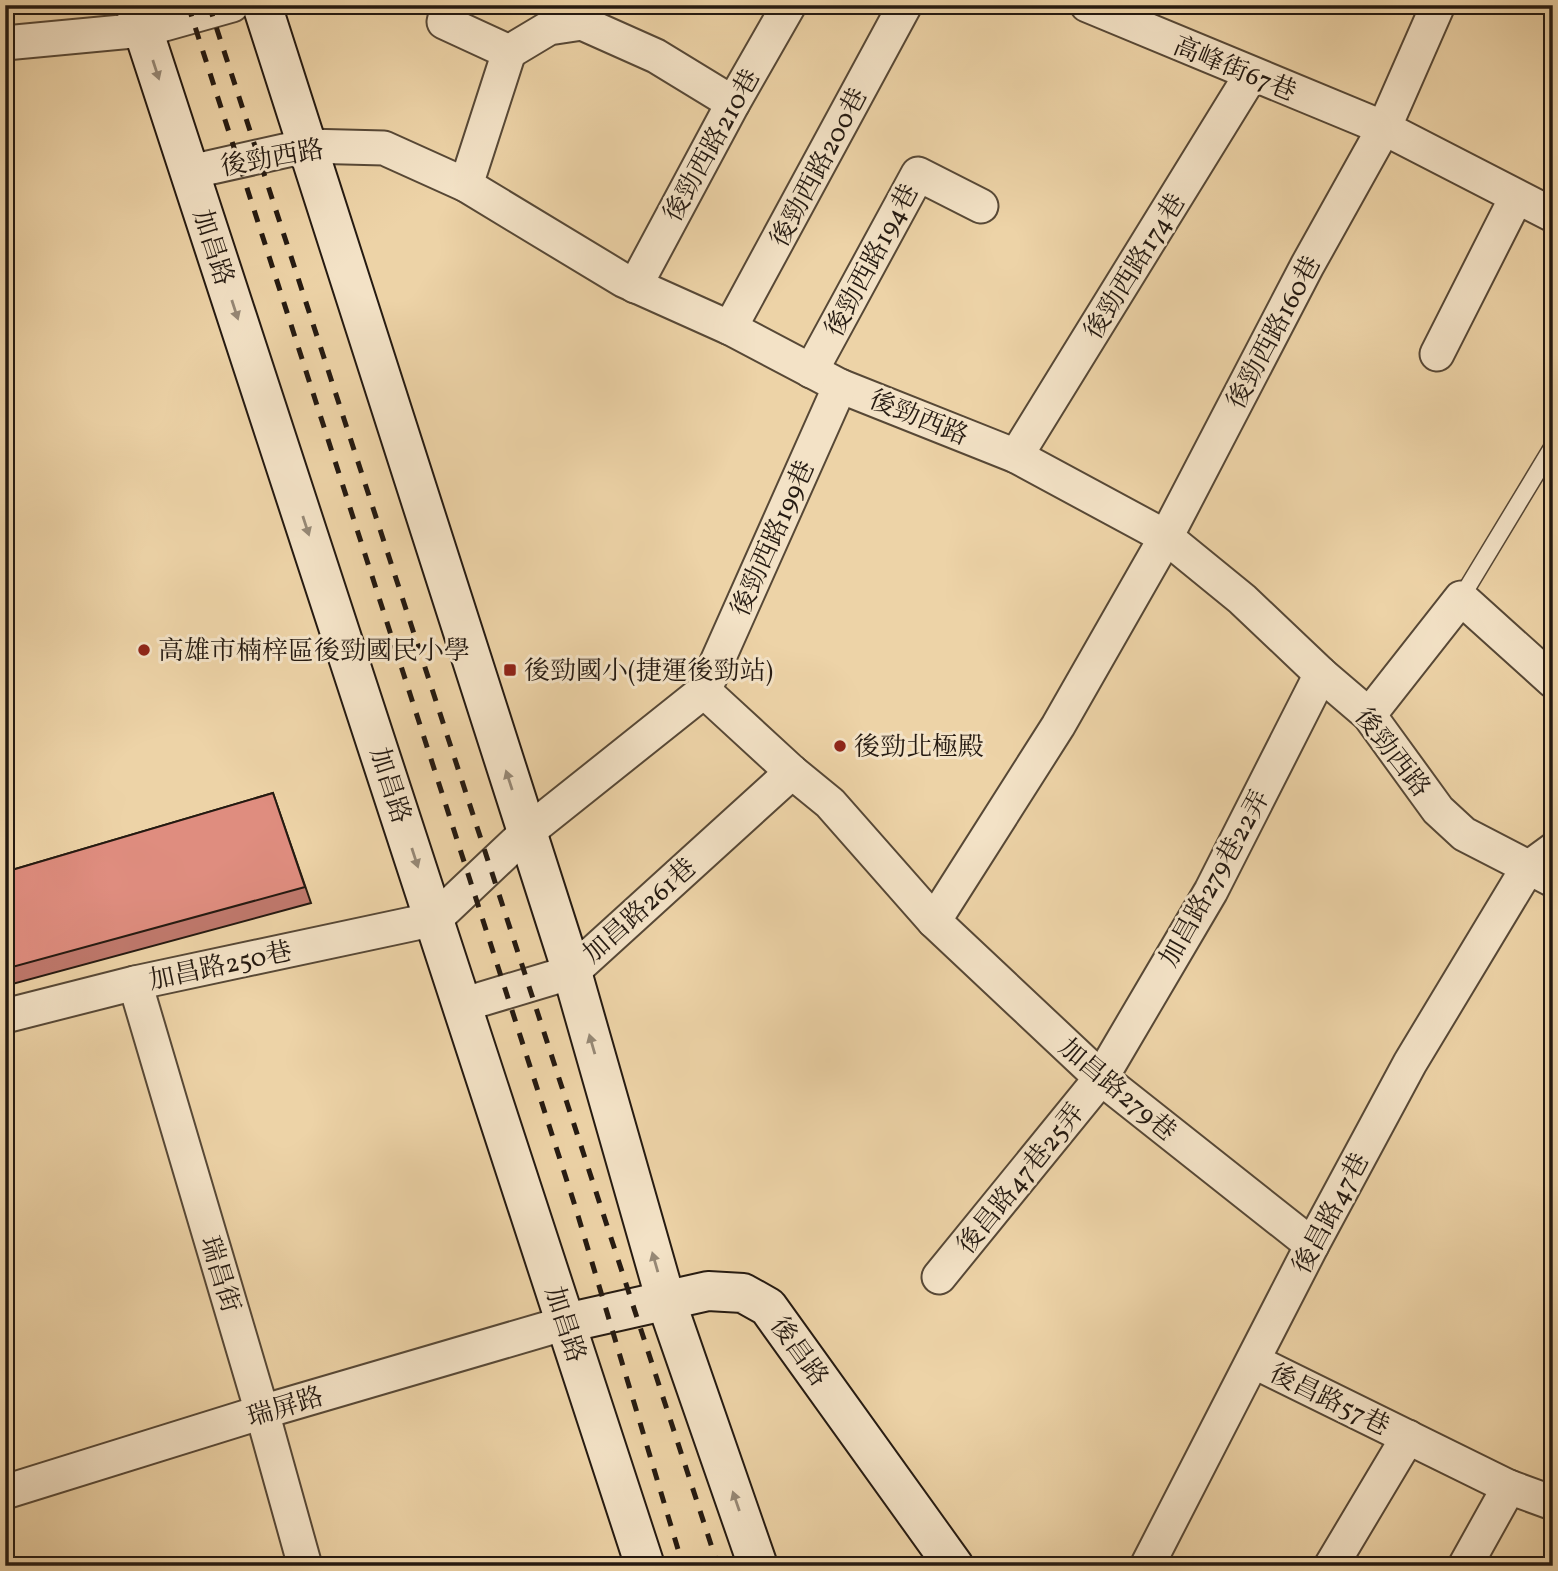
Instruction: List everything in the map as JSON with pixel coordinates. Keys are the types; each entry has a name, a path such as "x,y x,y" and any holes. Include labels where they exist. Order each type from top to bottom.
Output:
{"street":[{"path":"5,43 139,18 232,5"},
{"path":"262,5 572,972 666,1301 758,1566"},
{"path":"449,5 444,22 509,52"},
{"name":"後勁西路210巷","path":"635,286 789,5"},
{"name":"後勁西路200巷","path":"730,328 905,5"},
{"name":"高峰街67巷","path":"1087,5 1384,128 1553,215"},
{"name":"後勁西路160巷","path":"1166,537 1307,266 1384,128 1438,5"},
{"name":"加昌路","path":"139,18 645,1566"},
{"path":"466,185 509,52 550,28 582,23 656,56 733,103"},
{"name":"後勁西路174巷","path":"1016,456 1251,75"},
{"name":"後勁西路","path":"190,172 306,146 384,148 466,185 635,286 730,328 840,386 1016,456 1166,537 1242,598 1321,674 1369,715 1438,810 1464,834 1544,867"},
{"name":"後勁西路194巷","path":"811,371 918,174 981,206"},
{"path":"1437,354 1516,198"},
{"name":"後勁西路199巷","path":"704,691 840,386"},
{"path":"934,921 1058,726 1166,537"},
{"path":"1369,715 1461,598 1553,681"},
{"name":"加昌路279巷22弄","path":"1101,1078 1211,891 1321,674"},
{"path":"435,919 526,833 704,691"},
{"name":"加昌路279巷","path":"704,691 830,803 934,921 1101,1078 1312,1245"},
{"name":"加昌路261巷","path":"462,1005 572,972 792,772"},
{"name":"後昌路47巷","path":"1147,1566 1312,1245 1410,1063 1544,867"},
{"name":"加昌路250巷","path":"5,1016 135,983 435,919"},
{"name":"瑞昌街","path":"135,983 305,1566"},
{"name":"後昌路47巷25弄","path":"939,1277 1101,1078"},
{"name":"後昌路","path":"566,1323 708,1291 743,1293 768,1307 954,1566"},
{"name":"瑞屏路","path":"5,1492 262,1412 566,1323"},
{"name":"後昌路57巷","path":"1253,1361 1509,1487 1549,1494"},
{"name":"後昌路57巷","path":"1331,1566 1408,1437"},
{"path":"1465,1566 1509,1487"}],"lane":[{"path":"1461,598 1553,446"}],"building":[{"path":"273,793 305,887 5,969 5,872"}],"railway":[{"path":"188,5 576,1209 683,1566"},
{"path":"209,5 718,1566"}],"place":[{"name":"高雄市楠梓區後勁國民小學","path":"144,650"},
{"name":"後勁國小(捷運後勁站)","path":"510,670"},
{"name":"後勁北極殿","path":"840,746"}]}
